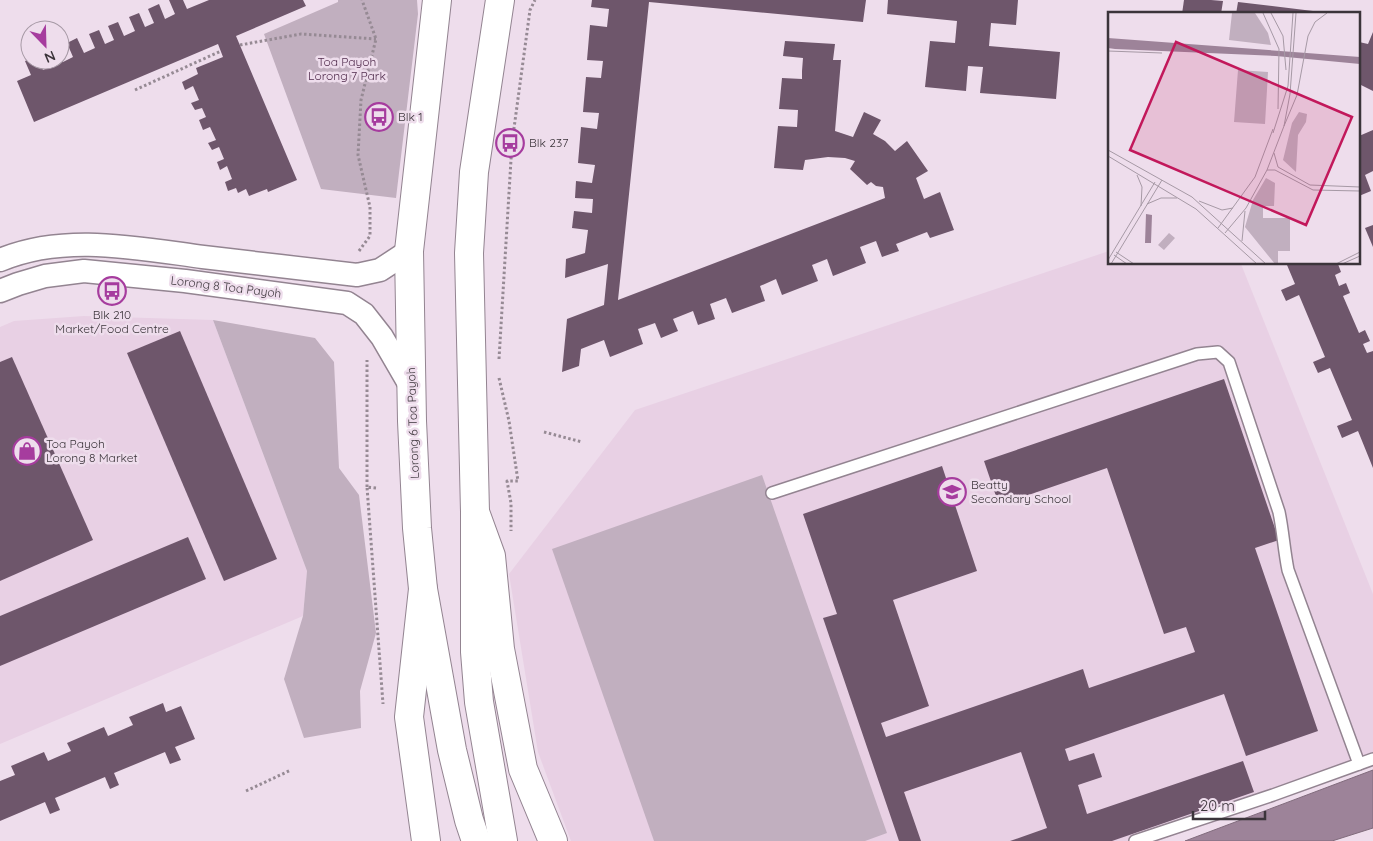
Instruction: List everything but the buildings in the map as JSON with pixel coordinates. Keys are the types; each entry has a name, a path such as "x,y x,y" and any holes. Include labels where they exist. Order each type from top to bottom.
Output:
{"main road":[{"name":"Lorong 6 Toa Payoh","path":"437,0 409,251 411,387 423,589 452,750 476,841"},
{"path":"500,0 474,172 469,253 475,512 475,652 479,702 503,841"},
{"path":"475,512 491,556 500,649 523,768 553,841"},
{"path":"423,589 409,717 426,841"},
{"path":"493,789 516,841"}],"street":[{"path":"0,260 48,247 82,244 124,246 357,275 380,270 409,251"},
{"name":"Lorong 8 Toa Payoh","path":"0,291 45,276 84,271 185,281 347,303 364,314 382,337 411,387"}],"lane":[{"path":"772,493 1197,354 1218,352 1229,362 1279,512 1288,570 1359,764"},
{"path":"1135,841 1373,759"}],"path":[{"path":"362,0 376,39 361,100 358,155 370,207"},
{"path":"499,365 512,143 530,10 535,0"},
{"path":"240,45 301,34 376,39"},
{"path":"135,90 221,51"},
{"path":"367,359 367,487 383,709"},
{"path":"498,374 509,421 518,481 507,481 511,503 511,533"},
{"path":"544,432 582,442"},
{"path":"367,487 376,488"},
{"path":"246,790 291,770"}],"shaded area":[{"name":"Beatty Secondary School","path":"1108,251 1108,265 1241,265 1373,594 1373,766 1158,841 571,841 538,752 509,574 635,410"},
{"path":"84,316 213,320 307,571 303,616 0,744 0,327 14,321"},
{"path":"1373,770 1373,828 1332,841 1185,841"}],"green space":[{"name":"Toa Payoh Lorong 7 Park","path":"338,0 417,0 418,14 396,198 321,189 264,34 338,2"},
{"path":"213,320 315,338 334,362 339,468 359,495 376,633 360,691 361,728 304,738 284,679 303,616 307,571"},
{"path":"762,475 887,833 865,841 654,841 552,549"}],"place":[{"name":"Blk 1","path":"379,117"},
{"name":"Blk 237","path":"510,143"},
{"name":"Blk 210 Market/Food Centre","path":"112,291"},
{"name":"Toa Payoh Lorong 8 Market","path":"27,451"},
{"name":"Beatty Secondary School","path":"952,492"}]}
